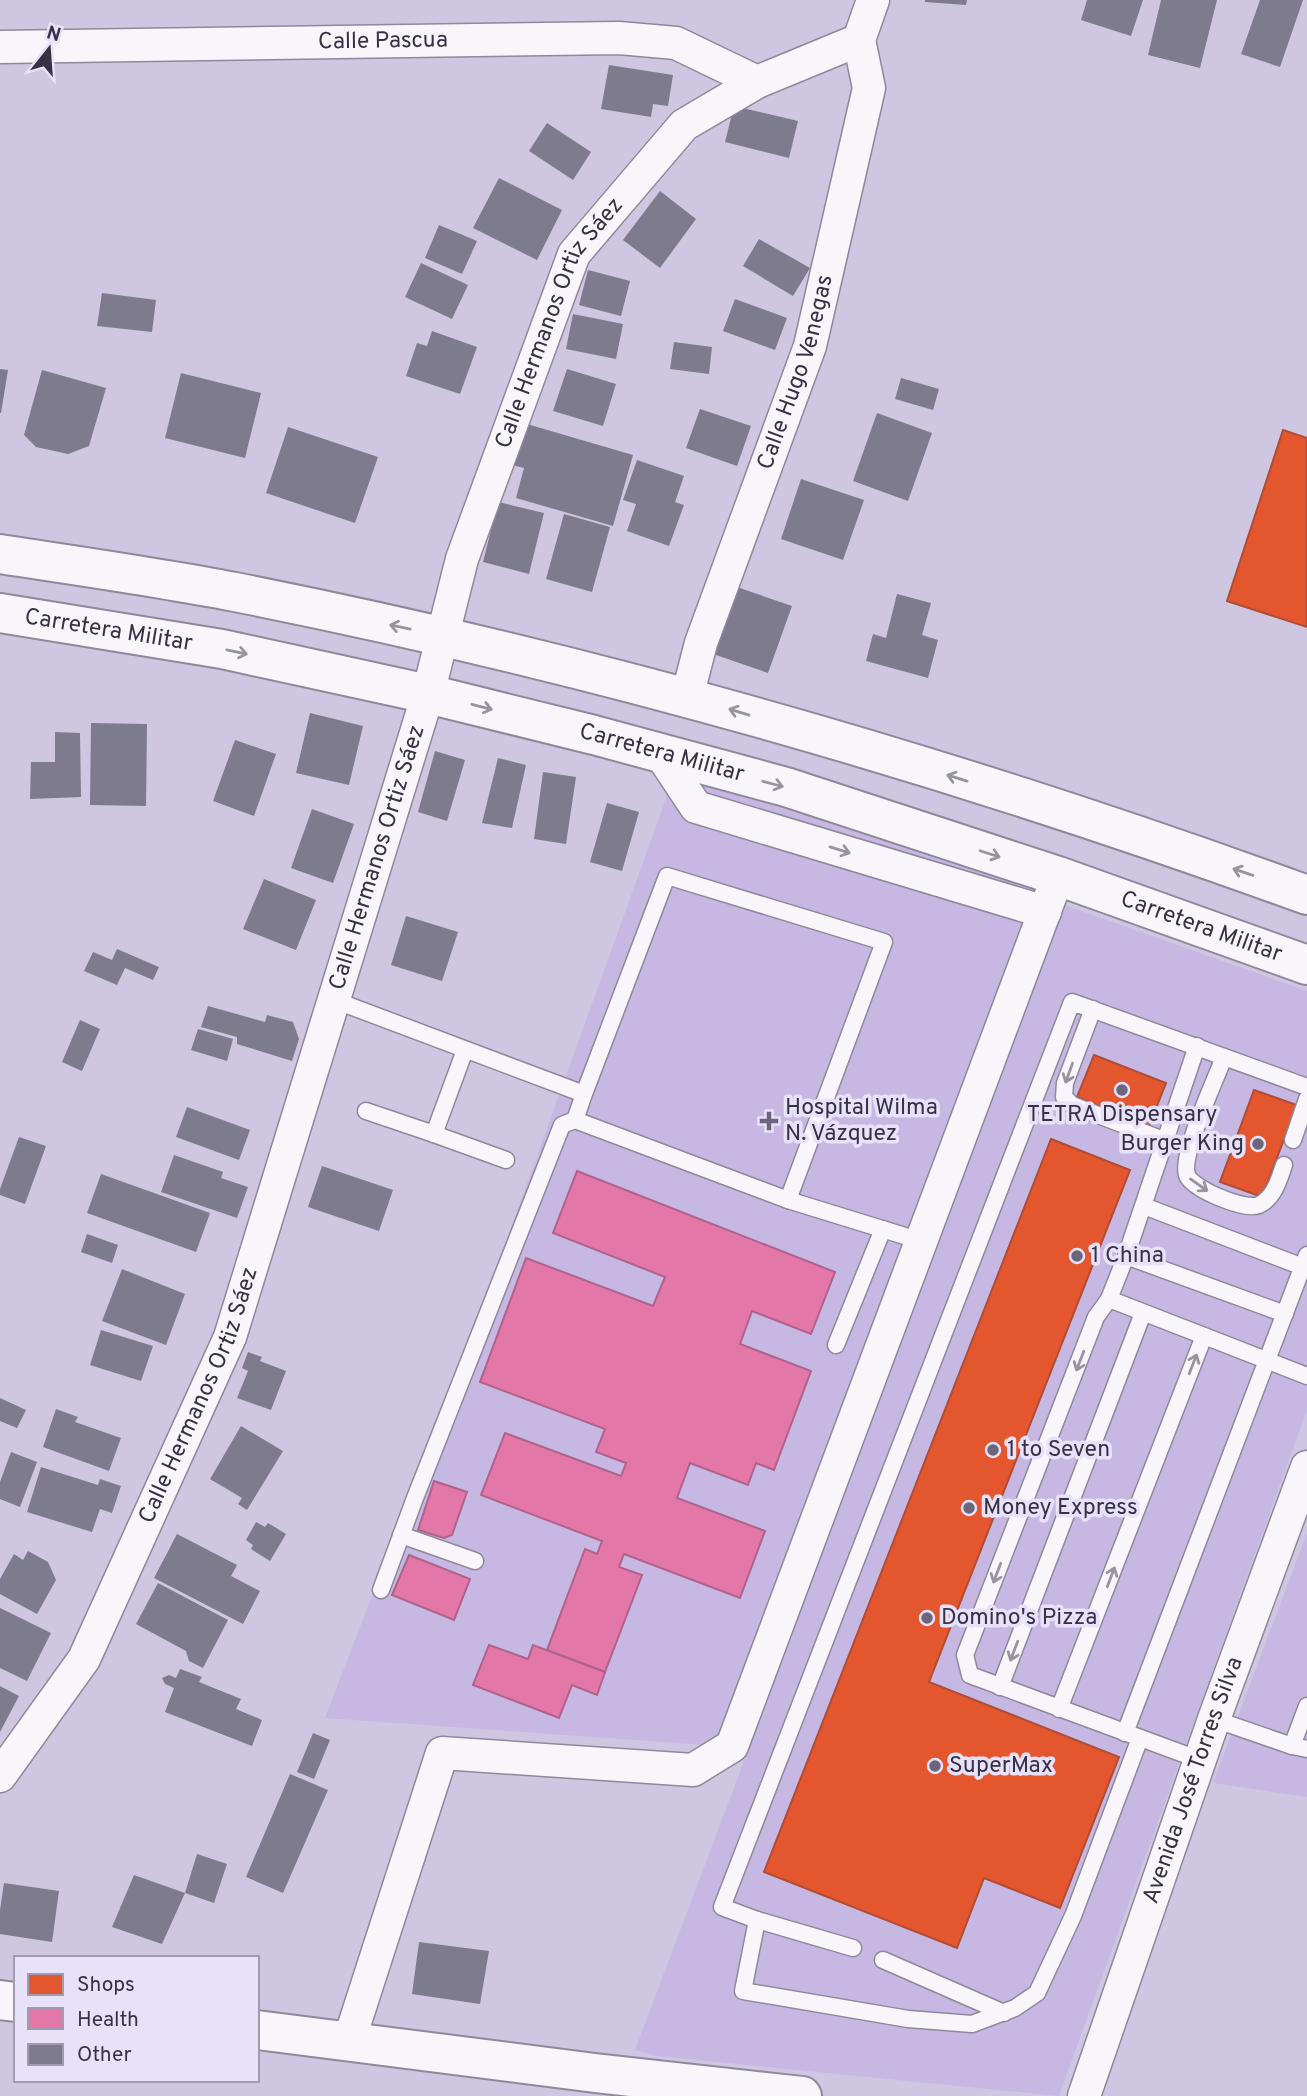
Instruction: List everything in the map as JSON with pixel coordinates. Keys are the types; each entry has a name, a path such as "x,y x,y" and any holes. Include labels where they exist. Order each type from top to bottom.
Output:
{"main road":[{"path":"0,554 233,591 443,637 687,697 1084,818 1300,890"},
{"name":"Carretera Militar","path":"0,613 222,649 428,694 660,753 786,787 1058,876 1307,965"},
{"path":"259,2030 802,2096"}],"street":[{"path":"859,40 873,0"},
{"name":"Calle Pascua","path":"0,47 619,38 676,43 757,82"},
{"name":"Calle Hermanos Ortiz Sáez","path":"0,1776 84,1659 230,1337 428,694 462,559 574,254 684,125 757,82 859,40"},
{"name":"Calle Hugo Venegas","path":"687,697 701,643 810,346 869,88 859,40"},
{"path":"660,753 696,807 1045,912"},
{"path":"349,2041 442,1753 694,1770 732,1746 1058,876"},
{"name":"Avenida José Torres Silva","path":"1084,2096 1214,1719 1307,1467"}],"lane":[{"path":"575,1120 667,876 884,942 788,1200"},
{"path":"334,1000 584,1094"},
{"path":"853,1948 722,1907 1072,1002 1307,1087"},
{"path":"1093,1009 1065,1083 1064,1097 1072,1105 1166,1141"},
{"path":"1197,1046 1126,1256 1109,1299 1096,1317 965,1655 970,1675 1200,1760"},
{"path":"434,1134 465,1049"},
{"path":"1224,1056 1187,1153 1187,1174 1194,1185 1244,1206 1256,1207 1268,1200 1284,1165"},
{"path":"1293,1140 1307,1099"},
{"path":"366,1111 506,1160"},
{"path":"382,1590 401,1535 562,1125 575,1120 788,1200 921,1241"},
{"path":"757,1920 743,1991 908,2019 972,2024 1004,2013 1037,1993 1073,1916 1132,1736 1305,1261 1144,1206"},
{"path":"836,1345 883,1229"},
{"path":"1126,1256 1285,1314"},
{"path":"1109,1299 1307,1376"},
{"path":"1000,1687 1143,1313"},
{"path":"1059,1709 1204,1336"},
{"path":"401,1535 475,1560"},
{"path":"1214,1719 1300,1748 1307,1706"},
{"path":"883,1960 1004,2013"}],"shaded area":[{"path":"675,774 1003,880 1070,907 1307,991 1307,1410 1059,2096 657,2056 635,2050 749,1748 325,1718 472,1336"},
{"path":"1307,1533 1307,1797 1213,1783"}],"building: Shops":[{"path":"1283,430 1307,438 1307,627 1227,601"},
{"name":"TETRA Dispensary","path":"1094,1055 1166,1083 1149,1126 1077,1097"},
{"name":"Burger King","path":"1254,1090 1297,1105 1262,1197 1220,1182"},
{"path":"1051,1139 1130,1170 929,1682 1119,1757 1060,1908 984,1878 957,1948 764,1872"}],"building: Health":[{"path":"577,1171 835,1272 811,1334 752,1311 740,1344 811,1371 774,1470 756,1463 748,1485 690,1463 677,1498 765,1531 740,1598 624,1554 619,1567 642,1575 605,1672 547,1650 585,1549 597,1554 602,1541 481,1495 505,1433 621,1476 626,1463 596,1452 605,1429 480,1382 526,1258 653,1306 665,1277 553,1233"},
{"path":"434,1481 467,1492 452,1535 444,1538 418,1530"},
{"path":"409,1555 470,1579 454,1620 392,1595"},
{"path":"489,1645 528,1659 533,1645 605,1672 597,1695 572,1685 559,1718 473,1685"}],"building: Other":[{"path":"925,0 967,0 966,5"},
{"path":"1087,0 1143,0 1131,36 1081,20"},
{"path":"1161,0 1217,0 1200,68 1148,55"},
{"path":"1260,0 1303,0 1280,67 1241,54"},
{"path":"609,65 673,75 668,106 653,104 651,117 601,109"},
{"path":"734,106 798,121 789,158 725,142"},
{"path":"547,123 591,152 573,180 529,151"},
{"path":"499,178 562,210 537,260 473,228"},
{"path":"660,191 696,219 660,268 623,240"},
{"path":"439,225 477,241 462,274 425,258"},
{"path":"759,239 810,268 793,296 743,266"},
{"path":"421,263 468,285 452,319 405,297"},
{"path":"588,270 630,281 621,316 579,305"},
{"path":"102,293 156,300 152,332 97,326"},
{"path":"735,299 787,318 775,350 723,331"},
{"path":"573,314 623,324 616,359 566,349"},
{"path":"432,331 477,347 460,394 406,376 417,343 427,346"},
{"path":"674,342 712,347 709,374 670,369"},
{"path":"0,369 8,370 1,413 0,413"},
{"path":"567,369 616,384 603,426 553,411"},
{"path":"42,370 106,388 89,446 68,454 36,447 24,435"},
{"path":"181,373 261,393 245,458 165,438"},
{"path":"901,378 939,389 933,410 895,399"},
{"path":"700,409 751,426 737,466 686,448"},
{"path":"877,413 932,433 908,501 853,481"},
{"path":"520,422 633,455 613,526 516,498 524,468 508,464"},
{"path":"288,427 378,457 355,523 266,493"},
{"path":"637,460 684,476 675,502 684,505 669,546 627,531 636,504 623,500"},
{"path":"801,479 864,500 843,560 781,539"},
{"path":"498,502 544,513 529,574 483,562"},
{"path":"564,514 610,527 592,592 546,579"},
{"path":"737,587 792,606 768,673 713,654"},
{"path":"897,594 931,603 922,635 938,640 928,678 866,661 873,634 886,638"},
{"path":"310,713 363,726 349,785 296,773"},
{"path":"91,723 147,724 146,806 90,805"},
{"path":"55,732 80,733 81,797 30,799 31,762 55,762"},
{"path":"235,740 276,754 254,816 213,801"},
{"path":"435,751 465,760 447,821 418,812"},
{"path":"498,758 526,765 512,828 482,823"},
{"path":"543,772 576,777 566,844 534,839"},
{"path":"607,803 639,812 622,871 590,862"},
{"path":"312,809 354,824 333,883 291,868"},
{"path":"264,879 316,900 296,950 243,929"},
{"path":"406,916 458,932 442,981 391,965"},
{"path":"117,949 159,967 153,980 125,968 117,985 84,971 93,952 112,960"},
{"path":"208,1006 265,1022 267,1015 293,1022 299,1039 292,1061 237,1044 237,1037 201,1027"},
{"path":"80,1020 100,1029 82,1071 62,1062"},
{"path":"198,1029 233,1039 227,1061 191,1050"},
{"path":"187,1107 250,1130 239,1160 176,1137"},
{"path":"19,1137 46,1146 25,1204 0,1195"},
{"path":"174,1155 223,1172 221,1178 248,1187 237,1218 161,1192"},
{"path":"322,1166 393,1190 379,1231 308,1207"},
{"path":"101,1174 210,1213 196,1252 87,1213"},
{"path":"87,1234 118,1245 112,1263 81,1252"},
{"path":"122,1269 185,1294 166,1345 102,1321"},
{"path":"101,1330 153,1346 141,1381 90,1365"},
{"path":"248,1352 262,1357 260,1361 286,1371 271,1410 237,1398 248,1371 242,1368"},
{"path":"0,1398 26,1410 17,1428 0,1421"},
{"path":"56,1409 78,1417 75,1422 121,1438 109,1471 43,1447"},
{"path":"241,1426 283,1451 247,1510 238,1504 242,1498 210,1479"},
{"path":"11,1452 37,1462 20,1507 0,1499 0,1482"},
{"path":"41,1467 98,1485 100,1479 121,1486 112,1513 100,1509 92,1532 27,1512"},
{"path":"256,1522 265,1527 268,1523 286,1534 270,1561 251,1549 253,1545 246,1540"},
{"path":"177,1534 237,1565 231,1576 260,1591 243,1624 154,1578"},
{"path":"28,1551 48,1562 56,1580 37,1614 0,1594 0,1579 14,1554 23,1560"},
{"path":"158,1583 228,1620 203,1668 189,1661 186,1651 136,1624"},
{"path":"0,1608 51,1633 27,1681 0,1668"},
{"path":"180,1669 202,1677 199,1682 241,1699 236,1709 262,1720 252,1746 165,1712 174,1688 165,1684 162,1678 169,1675 176,1678"},
{"path":"0,1686 19,1696 0,1732"},
{"path":"313,1733 330,1740 314,1779 297,1772"},
{"path":"290,1774 328,1790 283,1893 246,1877"},
{"path":"197,1854 227,1864 214,1903 185,1893"},
{"path":"134,1875 185,1893 162,1944 112,1927"},
{"path":"4,1883 59,1891 52,1942 0,1934"},
{"path":"419,1942 489,1951 480,2004 412,1994"}],"place":[{"name":"TETRA Dispensary","path":"1122,1090"},
{"name":"Hospital Wilma N. Vázquez","path":"769,1121"},
{"name":"Burger King","path":"1258,1144"},
{"name":"1 China","path":"1077,1256"},
{"name":"1 to Seven","path":"993,1450"},
{"name":"Money Express","path":"969,1508"},
{"name":"Domino's Pizza","path":"927,1618"},
{"name":"SuperMax","path":"935,1766"}]}
